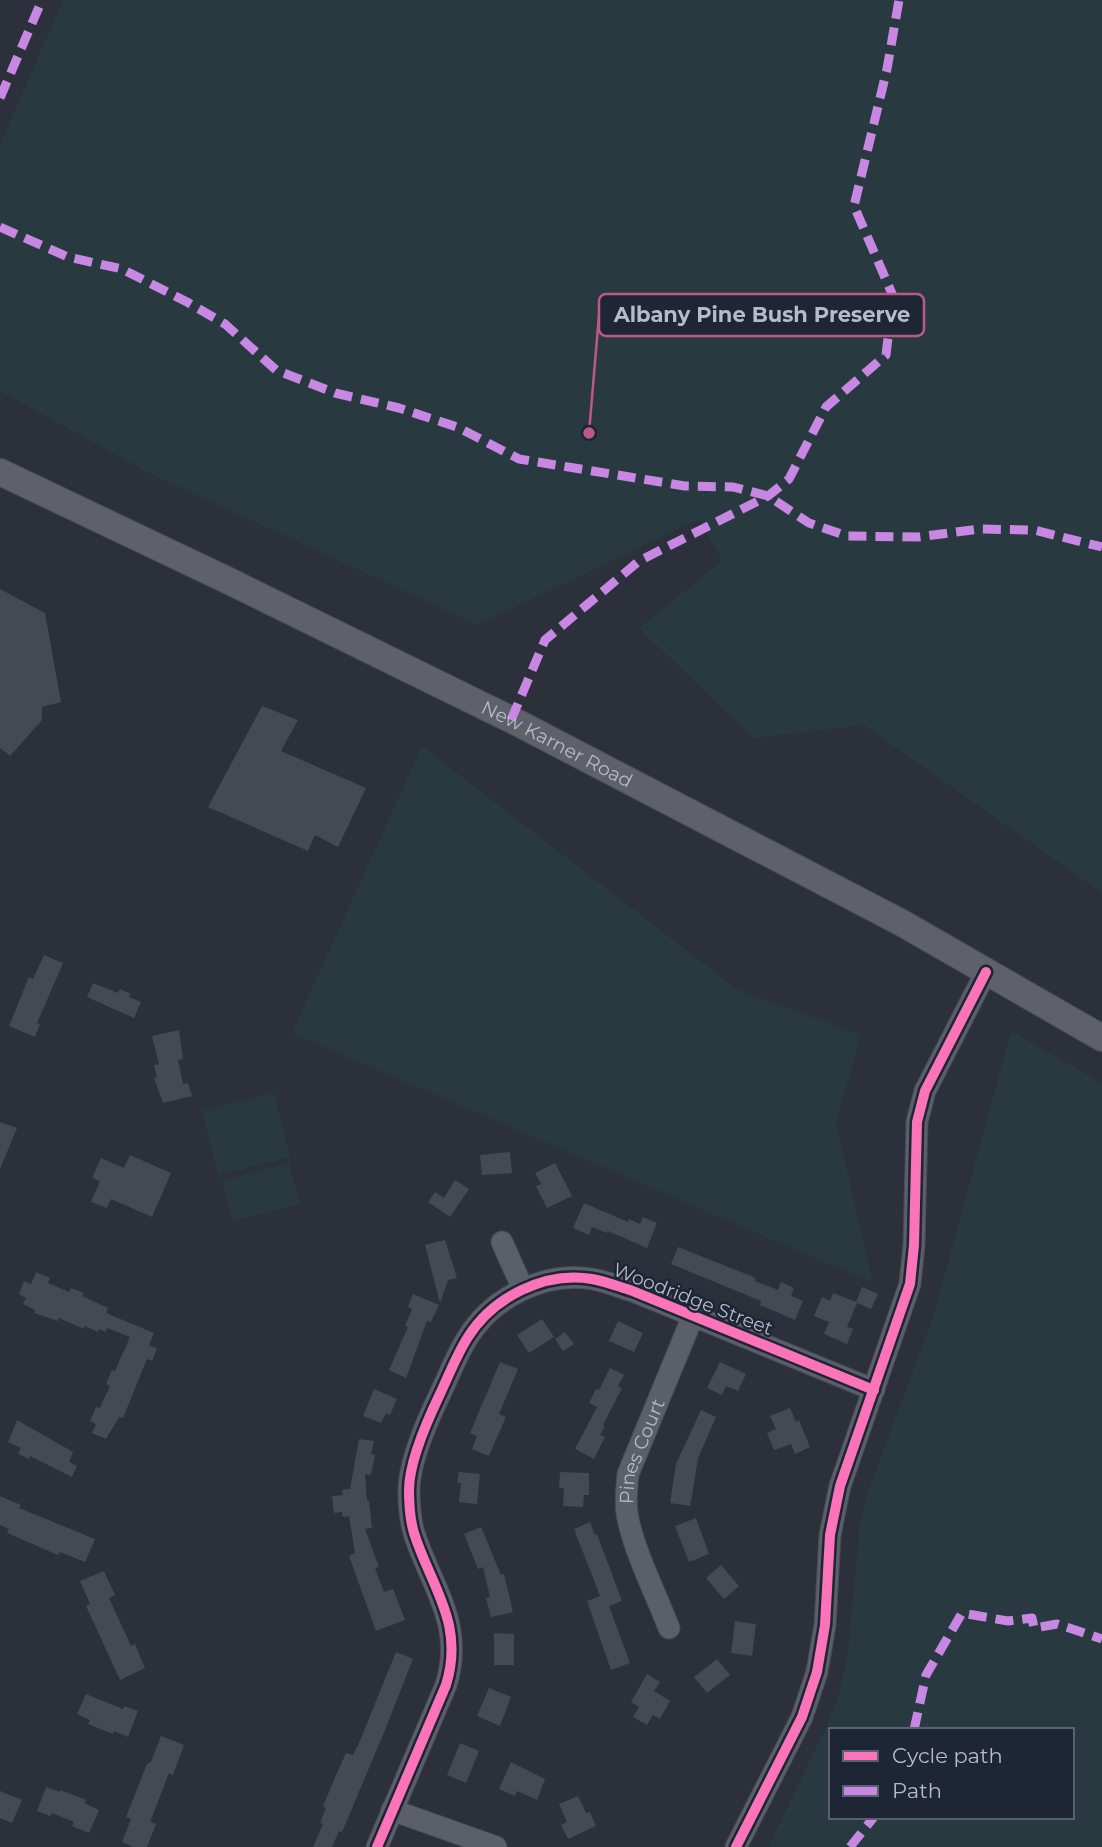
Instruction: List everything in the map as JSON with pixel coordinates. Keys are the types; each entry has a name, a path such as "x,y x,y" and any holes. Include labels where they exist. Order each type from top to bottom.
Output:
{"main road":[{"path":"0,460 43,492"},
{"name":"New Karner Road","path":"0,472 530,729 869,905 1102,1038"}],"street":[{"path":"736,1847 802,1717 817,1672 825,1625 830,1535 840,1486 910,1284 914,1245 917,1122 925,1091 986,972"},
{"path":"502,1242 523,1289"},
{"name":"Woodridge Street","path":"377,1847 446,1685 452,1663 450,1628 444,1605 413,1530 409,1488 417,1452 429,1419 469,1336 497,1304 523,1289 566,1277 592,1279 633,1291 874,1390"},
{"name":"Pines Court","path":"669,1628 632,1533 626,1494 628,1474 693,1316"},
{"path":"392,1810 496,1847"}],"shaded area":[{"path":"63,0 1102,0 1102,893 864,725 753,738 639,628 722,561 699,519 478,625 153,475 0,391 0,145"},
{"path":"422,746 738,990 861,1035 836,1123 873,1283 292,1033"},
{"path":"1011,1031 1102,1083 1102,1847 768,1847 838,1698 848,1652 860,1523 868,1492 934,1314"},
{"path":"274,1093 290,1157 218,1175 202,1111"},
{"path":"289,1163 300,1204 233,1221 222,1181"}],"building":[{"path":"0,589 45,613 61,702 42,707 42,720 10,756 0,748"},
{"path":"262,706 298,720 281,751 366,788 338,847 315,835 308,851 208,807"},
{"path":"44,955 63,963 37,1023 40,1024 35,1037 9,1026 29,977 33,979"},
{"path":"93,983 118,993 120,989 141,1002 134,1018 87,997"},
{"path":"179,1030 183,1059 178,1060 183,1084 188,1083 192,1096 163,1103 154,1078 157,1077 154,1065 159,1064 152,1036"},
{"path":"0,1122 17,1128 0,1169"},
{"path":"510,1152 512,1173 482,1175 480,1155"},
{"path":"130,1155 171,1173 152,1217 111,1199 107,1208 91,1202 100,1181 92,1178 101,1158 124,1168"},
{"path":"555,1163 572,1196 547,1208 536,1186 541,1184 535,1173"},
{"path":"455,1180 469,1189 450,1217 428,1202 435,1192 444,1198"},
{"path":"584,1203 628,1222 629,1219 640,1224 643,1217 657,1223 647,1248 608,1231 607,1233 592,1227 589,1235 573,1228"},
{"path":"445,1240 457,1278 448,1280 440,1303 425,1245"},
{"path":"678,1247 756,1278 755,1281 778,1290 781,1282 794,1288 791,1296 803,1301 795,1320 760,1305 761,1301 671,1264"},
{"path":"36,1272 50,1278 48,1283 69,1292 71,1288 84,1293 82,1296 108,1308 106,1313 154,1333 149,1345 157,1349 152,1361 147,1359 123,1418 119,1417 106,1439 92,1433 96,1424 90,1421 96,1407 100,1408 110,1386 106,1384 112,1370 115,1371 130,1337 107,1328 106,1332 99,1329 98,1332 85,1326 84,1329 59,1318 58,1321 34,1313 35,1310 23,1304 26,1298 19,1294 24,1281 31,1284"},
{"path":"862,1287 878,1294 871,1309 857,1303 847,1327 853,1329 847,1344 824,1334 829,1322 814,1316 822,1297 830,1301 833,1293 856,1302"},
{"path":"413,1294 439,1305 431,1322 427,1321 406,1378 389,1370 408,1327 405,1326 412,1309 408,1307"},
{"path":"542,1319 554,1337 529,1353 517,1335"},
{"path":"618,1321 643,1333 634,1352 609,1341"},
{"path":"565,1332 574,1344 563,1351 555,1339"},
{"path":"500,1362 518,1369 499,1414 506,1417 489,1456 472,1449 477,1436 470,1433"},
{"path":"720,1362 746,1374 738,1391 726,1386 722,1395 707,1388"},
{"path":"610,1368 624,1375 618,1386 622,1388 603,1425 605,1426 600,1435 605,1437 594,1459 575,1449 597,1407 589,1403"},
{"path":"374,1389 397,1399 390,1415 386,1413 381,1423 363,1416"},
{"path":"790,1408 796,1422 799,1420 810,1447 795,1454 791,1444 774,1450 767,1433 776,1429 770,1416"},
{"path":"701,1410 716,1417 698,1458 691,1506 670,1503 676,1464"},
{"path":"17,1420 73,1452 69,1462 77,1466 72,1477 30,1456 29,1459 18,1454 21,1448 8,1442"},
{"path":"359,1439 374,1441 371,1454 375,1455 371,1475 365,1474 372,1528 365,1529 379,1567 375,1568 384,1592 393,1589 405,1620 376,1631 349,1556 355,1553 349,1516 343,1517 342,1512 334,1513 332,1496 343,1495 342,1490 350,1489"},
{"path":"459,1472 480,1474 477,1504 459,1502"},
{"path":"560,1472 589,1473 589,1495 584,1495 583,1507 563,1506 564,1488 559,1488"},
{"path":"0,1496 21,1505 19,1508 95,1539 85,1562 60,1552 58,1555 7,1533 9,1529 0,1525"},
{"path":"696,1518 709,1554 689,1562 675,1526"},
{"path":"590,1522 622,1601 609,1606 630,1663 611,1670 587,1601 600,1596 574,1529"},
{"path":"481,1527 501,1575 504,1574 513,1612 491,1617 486,1598 490,1597 483,1567 478,1569 464,1534"},
{"path":"721,1565 739,1586 724,1599 706,1578"},
{"path":"104,1571 115,1595 109,1598 131,1646 135,1644 145,1668 120,1680 86,1606 90,1604 80,1581"},
{"path":"735,1621 756,1624 752,1656 731,1653"},
{"path":"494,1633 514,1634 514,1665 494,1665"},
{"path":"396,1652 413,1659 342,1832 339,1831 332,1847 313,1847 323,1824 320,1823 326,1808 323,1806 337,1773 346,1753 353,1755 359,1743"},
{"path":"717,1659 730,1675 707,1693 694,1677"},
{"path":"647,1674 660,1682 654,1691 670,1701 660,1719 653,1715 647,1725 633,1717 639,1707 631,1702"},
{"path":"489,1688 511,1697 500,1726 477,1716"},
{"path":"86,1694 123,1709 124,1706 138,1711 128,1737 88,1724 90,1720 77,1714"},
{"path":"161,1736 184,1745 173,1775 169,1773 150,1822 156,1824 147,1847 133,1847 122,1842 131,1819 126,1817"},
{"path":"460,1743 479,1751 466,1783 447,1775"},
{"path":"511,1762 545,1779 537,1800 517,1791 515,1796 499,1789"},
{"path":"46,1787 86,1800 84,1803 99,1810 89,1833 72,1826 74,1822 52,1813 50,1816 37,1811"},
{"path":"0,1791 22,1800 12,1823 0,1818"},
{"path":"578,1796 596,1826 568,1839 561,1825 567,1822 559,1804"}],"marked path":[{"path":"0,98 42,0"},
{"path":"511,720 545,640 639,561 768,496 789,479 826,407 886,355 893,296 854,206 887,69 899,0"},
{"path":"0,227 68,257 122,269 187,302 225,324 276,370 335,393 399,408 457,427 519,459 685,486 733,487 768,496 809,523 847,536 918,537 979,529 1034,530 1102,547"},
{"path":"914,1728 926,1675 962,1613 1008,1621 1032,1618 1034,1628 1057,1624 1102,1639"},
{"path":"850,1847 872,1819"}],"cycle path":[{"path":"736,1847 802,1717 817,1672 825,1625 830,1535 840,1486 910,1284 914,1245 917,1122 925,1091 986,972"},
{"path":"377,1847 446,1685 451,1663 449,1624 444,1606 412,1523 409,1490 412,1467 425,1428 457,1357 468,1337 491,1310 506,1299 539,1283 574,1278 597,1280 633,1291 874,1390"}],"place":[{"name":"Albany Pine Bush Preserve","path":"589,433"}]}
